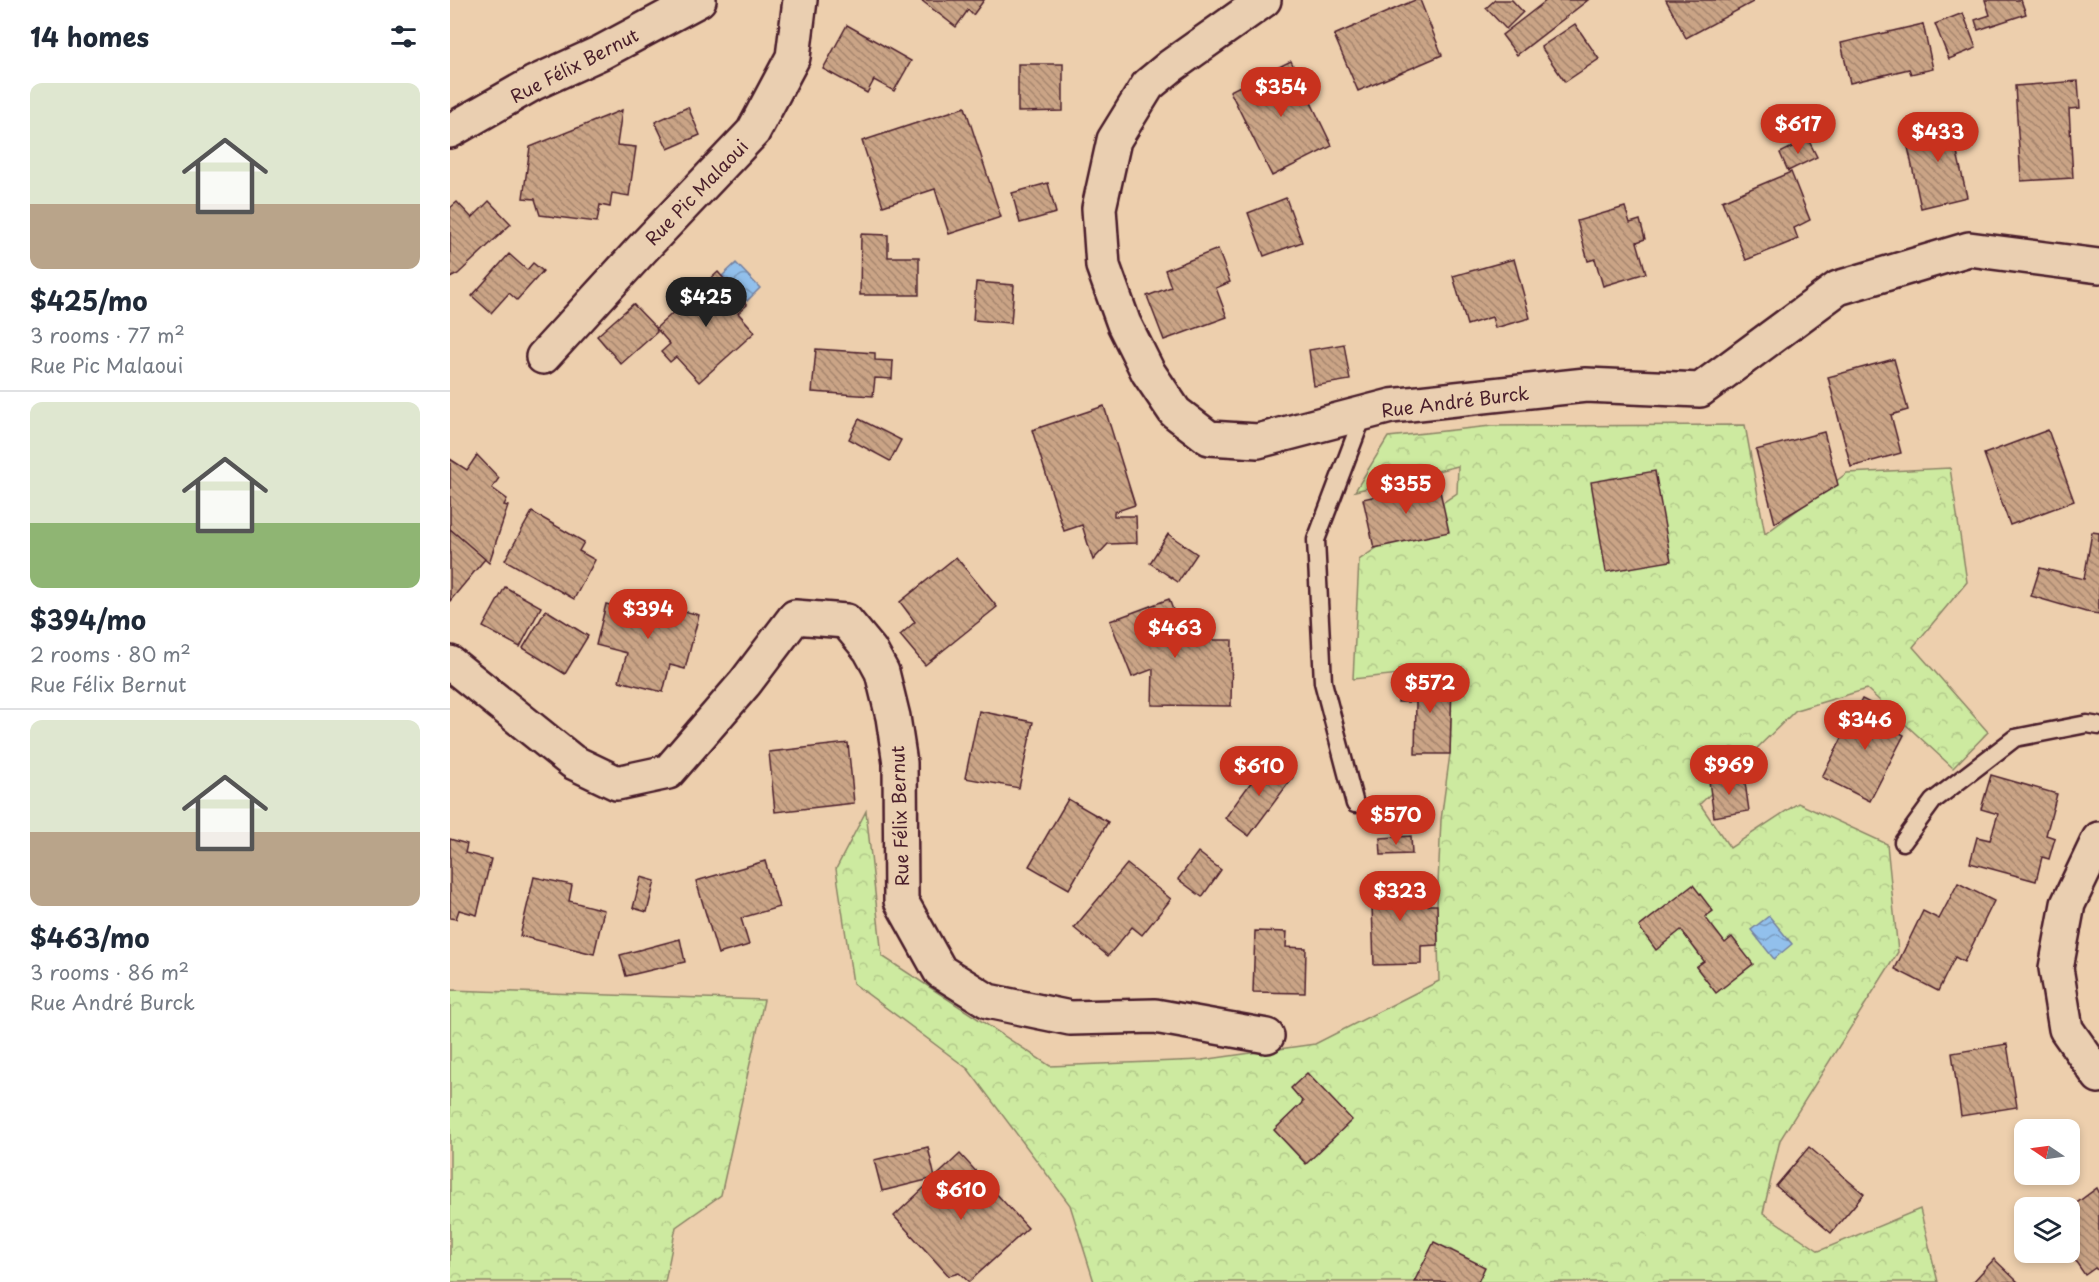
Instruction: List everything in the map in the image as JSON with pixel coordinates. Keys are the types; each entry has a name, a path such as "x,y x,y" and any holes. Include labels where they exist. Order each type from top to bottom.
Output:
{"street":[{"name":"Rue Félix Bernut","path":"450,131 534,83 602,52 699,0"},
{"name":"Rue Pic Malaoui","path":"543,357 753,132 793,57 800,0"},
{"name":"Rue André Burck","path":"1264,0 1148,85 1114,140 1099,208 1103,266 1124,324 1148,372 1175,412 1209,438 1258,441 1391,406 1586,385 1700,390 1838,288 1844,286 1969,249 2099,266"},
{"name":"Rue Félix Bernut","path":"450,663 573,762 617,783 668,772 745,683 795,617 846,621 870,650 882,672 894,717 900,763 901,901 940,971 988,1001 1070,1018 1155,1016 1268,1036"},
{"path":"2099,839 2068,904 2056,968 2066,1029 2099,1076"}],"lane":[{"path":"1355,804 1323,682 1316,540 1364,413"},
{"path":"1903,842 1933,801 2015,738 2087,724 2099,726"}],"green space":[{"path":"1745,425 1765,534 1847,473 1950,468 1967,582 1913,647 1988,732 1953,768 1867,689 1796,710 1700,804 1730,848 1798,803 1887,844 1898,952 1780,1140 1763,1213 1819,1251 1920,1209 1938,1282 1094,1282 1070,1205 968,1069 853,983 836,869 866,811 882,956 1050,1066 1202,1060 1315,1044 1439,981 1437,905 1441,820 1450,754 1452,681 1456,668 1353,679 1359,560 1457,493 1458,466 1355,491 1388,437 1491,426"},
{"path":"450,990 764,1000 721,1195 676,1227 665,1282 450,1282"}],"water":[{"path":"736,263 760,288 747,301 722,276"},
{"path":"1769,916 1792,944 1774,959 1751,930"}],"building":[{"path":"921,0 984,0 973,15 968,10 956,27"},
{"path":"1415,0 1420,0 1442,55 1358,91 1334,35"},
{"path":"1495,0 1512,0 1523,12 1506,29 1486,8"},
{"path":"1547,0 1588,0 1517,55 1502,35"},
{"path":"1666,0 1752,0 1753,2 1686,38"},
{"path":"1985,0 2021,0 2026,14 1978,30 1975,20 1990,15"},
{"path":"1963,13 1976,48 1949,59 1935,24"},
{"path":"1575,24 1599,59 1565,82 1541,47"},
{"path":"1923,24 1933,69 1911,74 1909,69 1850,83 1841,43"},
{"path":"847,25 911,61 894,91 874,80 867,93 823,69"},
{"path":"1291,61 1332,146 1272,176 1230,91"},
{"path":"1018,64 1063,64 1063,111 1018,112"},
{"path":"2078,81 2080,108 2069,109 2073,178 2021,181 2015,86"},
{"path":"688,107 700,135 668,149 655,122"},
{"path":"965,107 1001,217 949,234 935,189 883,206 862,141"},
{"path":"622,110 617,145 636,147 629,196 612,193 610,207 600,205 597,222 540,215 535,199 523,198 530,147"},
{"path":"1963,120 1968,145 1956,148 1967,197 1921,208 1905,133"},
{"path":"1808,139 1817,157 1788,171 1780,153"},
{"path":"1791,172 1810,220 1794,228 1798,239 1746,260 1722,201"},
{"path":"1048,183 1056,213 1020,223 1012,193"},
{"path":"1286,198 1302,242 1264,256 1248,213"},
{"path":"489,201 511,224 458,274 450,278 450,208 457,202 472,218"},
{"path":"1625,207 1630,223 1640,220 1645,239 1637,242 1646,273 1603,286 1595,259 1588,261 1577,221"},
{"path":"861,234 888,235 888,257 919,257 919,295 860,295"},
{"path":"1218,249 1230,282 1216,288 1227,317 1164,340 1147,296 1171,287 1165,270"},
{"path":"509,254 527,270 533,263 543,271 517,300 509,293 491,313 472,296"},
{"path":"1514,259 1530,318 1495,328 1492,317 1467,325 1453,276"},
{"path":"718,272 747,305 738,313 755,332 699,382 676,357 670,362 661,352 670,344 656,328"},
{"path":"976,282 1014,285 1011,323 973,320"},
{"path":"633,304 656,328 657,332 621,364 597,336"},
{"path":"1344,344 1350,380 1314,386 1309,350"},
{"path":"816,349 875,353 875,360 893,361 892,379 875,378 873,396 812,392"},
{"path":"1894,359 1908,410 1891,415 1901,453 1851,467 1828,377"},
{"path":"1104,406 1135,505 1114,512 1114,516 1136,516 1137,543 1108,544 1093,560 1082,525 1064,531 1032,430"},
{"path":"859,419 901,440 890,461 849,439"},
{"path":"2048,430 2074,501 2010,525 1984,454"},
{"path":"1824,432 1838,485 1775,523 1756,450"},
{"path":"477,455 499,478 492,488 507,499 504,505 508,506 489,563 450,529 450,459 467,470"},
{"path":"1655,471 1671,561 1606,572 1591,482"},
{"path":"1438,482 1449,532 1374,548 1363,499"},
{"path":"532,512 584,542 579,551 595,560 574,599 505,560"},
{"path":"450,529 485,559 450,601"},
{"path":"2092,532 2099,533 2099,614 2031,596 2040,568 2084,579"},
{"path":"1168,534 1197,554 1178,582 1150,563"},
{"path":"956,557 997,607 925,665 900,635 915,622 900,602"},
{"path":"505,587 541,607 520,647 483,627"},
{"path":"624,595 699,615 685,669 670,665 663,692 619,681 627,653 596,645 606,604 621,608"},
{"path":"1169,599 1184,640 1232,640 1231,706 1152,705 1153,669 1132,677 1110,621"},
{"path":"546,610 588,636 565,674 523,648"},
{"path":"1399,679 1452,681 1450,754 1415,754 1416,702 1398,702"},
{"path":"1862,699 1898,717 1892,729 1904,735 1870,801 1822,777"},
{"path":"979,711 1033,722 1019,788 965,778"},
{"path":"848,743 854,803 775,812 769,752"},
{"path":"1268,759 1293,777 1249,836 1225,818"},
{"path":"1744,775 1749,811 1714,817 1709,781"},
{"path":"1991,775 2057,794 2046,835 2055,838 2049,859 2042,857 2036,881 1970,863 1977,837 1990,840 1998,814 1981,809"},
{"path":"1068,799 1108,822 1069,889 1029,866"},
{"path":"1411,836 1412,854 1381,855 1380,838"},
{"path":"450,839 467,844 465,853 491,859 477,915 459,910 456,919 450,918"},
{"path":"1198,852 1221,870 1202,897 1178,879"},
{"path":"765,861 779,907 741,918 749,945 718,954 696,881"},
{"path":"1127,864 1171,899 1142,935 1132,927 1108,956 1074,928"},
{"path":"1413,876 1414,905 1437,905 1438,945 1421,946 1421,964 1374,965 1371,877"},
{"path":"534,877 572,885 569,901 604,910 594,954 520,936"},
{"path":"641,877 655,881 647,912 633,908"},
{"path":"1958,883 1994,901 1964,962 1955,957 1938,991 1895,969 1923,911 1939,919"},
{"path":"1693,885 1713,911 1705,917 1725,943 1732,937 1753,964 1716,993 1696,967 1704,961 1681,930 1656,950 1639,927"},
{"path":"1255,931 1287,932 1286,947 1306,948 1305,993 1253,992"},
{"path":"680,939 685,962 626,976 620,955"},
{"path":"2007,1044 2017,1107 1961,1116 1952,1053"},
{"path":"1307,1073 1352,1120 1306,1164 1274,1130 1303,1102 1291,1088"},
{"path":"928,1147 935,1178 882,1191 874,1160"},
{"path":"1809,1147 1864,1194 1831,1233 1776,1186"},
{"path":"960,1154 1028,1228 969,1282 959,1273 949,1276 894,1216"},
{"path":"2097,1188 2099,1192 2099,1272 2095,1268 2085,1275 2077,1263 2080,1263 2080,1201"},
{"path":"1434,1242 1485,1267 1478,1282 1414,1282"},
{"path":"1994,1259 2018,1282 1973,1282"}]}
